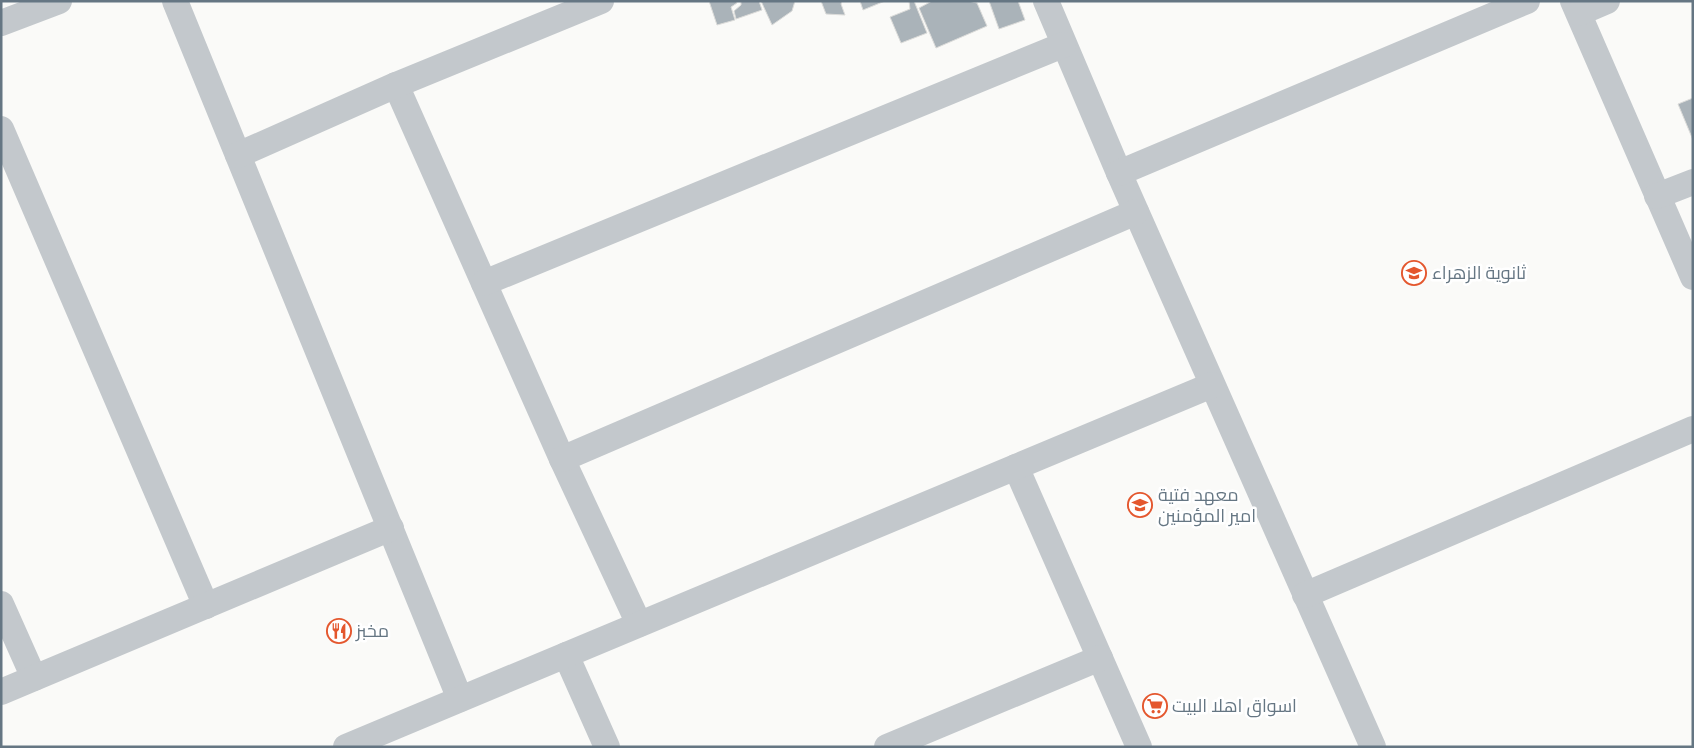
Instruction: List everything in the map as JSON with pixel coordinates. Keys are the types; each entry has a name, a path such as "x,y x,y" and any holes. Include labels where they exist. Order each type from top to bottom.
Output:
{"street":[{"path":"1,23 59,1"},
{"path":"175,1 460,699"},
{"path":"238,155 396,85 601,1"},
{"path":"1046,1 1063,45 1136,212 1373,747"},
{"path":"1119,173 1527,1"},
{"path":"1607,1 1576,7 1693,277"},
{"path":"484,283 1063,45"},
{"path":"396,85 562,459 638,624"},
{"path":"1,129 206,606"},
{"path":"1658,196 1693,182"},
{"path":"562,459 1136,212"},
{"path":"346,747 1212,384"},
{"path":"1305,595 1693,429"},
{"path":"1016,467 1139,747"},
{"path":"1,692 391,528"},
{"path":"1,604 34,678"},
{"path":"566,655 607,747"},
{"path":"887,747 1100,658"}],"building":[{"path":"709,1 736,1 737,3 731,7 735,20 717,25"},
{"path":"741,1 759,1 762,10 736,19 734,11 741,5"},
{"path":"761,1 795,1 792,11 772,25"},
{"path":"821,1 842,1 841,4 845,15 826,14"},
{"path":"860,1 885,1 863,10"},
{"path":"909,1 914,1 927,33 901,43 890,17 910,9"},
{"path":"932,1 968,1 977,3 987,26 936,48 919,8"},
{"path":"989,1 1018,1 1025,20 999,29"},
{"path":"1693,98 1693,140 1678,104"}],"place":[{"name":"ثانوية الزهراء","path":"1414,273"},
{"name":"معهد فتية امير المؤمنين","path":"1140,505"},
{"name":"مخبز","path":"339,631"},
{"name":"اسواق اهلا البيت","path":"1155,706"}]}
